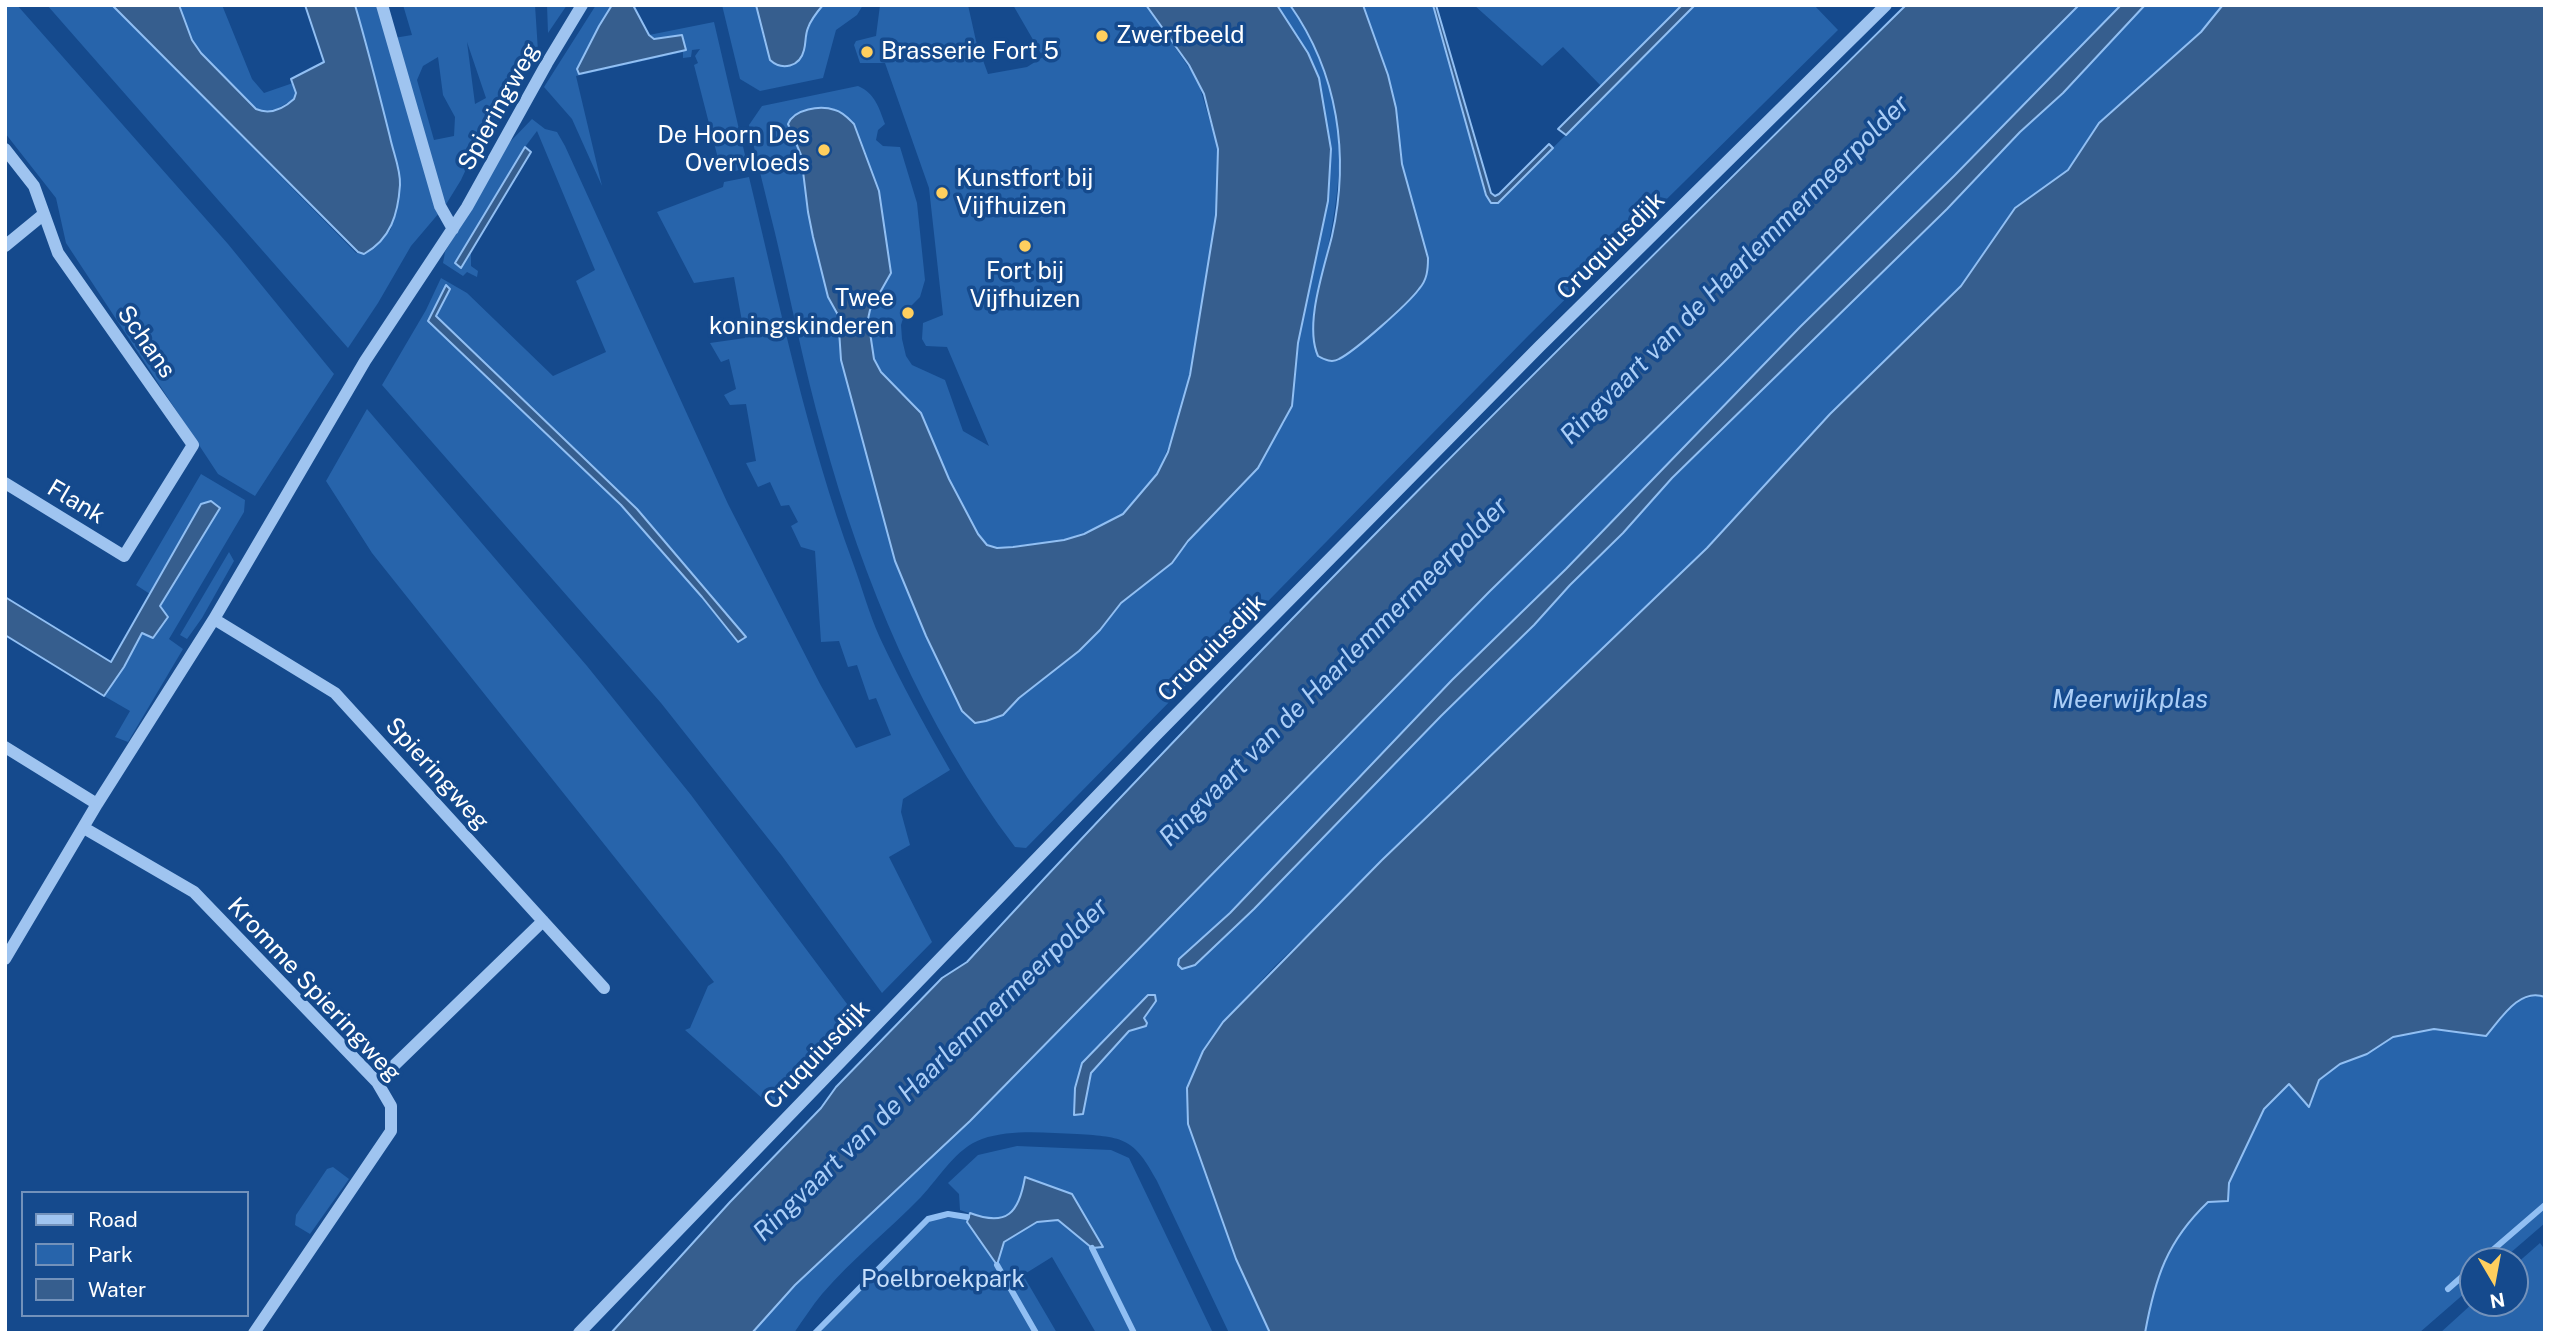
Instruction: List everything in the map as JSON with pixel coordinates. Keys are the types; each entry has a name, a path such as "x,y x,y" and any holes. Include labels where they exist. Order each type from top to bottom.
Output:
{"street":[{"name":"Spieringweg","path":"382,5 440,206 453,229"},
{"name":"Spieringweg","path":"5,959 97,804 214,619 365,361 453,229 582,5"},
{"name":"Cruquiusdijk","path":"579,1333 1155,736 1555,331 1886,5"},
{"name":"Schans","path":"5,149 34,186 58,253 193,445 124,556"},
{"path":"5,246 44,214"},
{"name":"Flank","path":"5,483 124,556"},
{"name":"Spieringweg","path":"214,619 335,692 604,988"},
{"path":"5,747 97,804"},
{"name":"Kromme Spieringweg","path":"84,828 194,892 377,1082 391,1107 391,1131 254,1333"},
{"path":"377,1082 543,921"}],"green space":[{"path":"5,5 17,5 228,244 334,374 255,496 218,474 66,243 56,198 5,133"},
{"path":"47,5 112,5 356,253 364,254 374,249 391,229 400,182 354,5 377,5 388,39 412,35 403,5 535,5 538,51 496,128 474,152 445,206 411,246 348,348","holes":["467,42 486,98 475,104","438,57 443,95 455,117 454,136 434,140 417,80 423,66"]},
{"path":"179,5 222,5 252,79 264,93 293,83 296,93 294,99 273,111 256,110 201,53 192,40"},
{"path":"547,5 567,5 548,33"},
{"path":"596,5 633,5 649,35 714,22 748,168 722,174 694,65 698,63 695,56 700,49 692,50 691,57 683,58 683,52 576,76 602,186 572,119 544,87"},
{"path":"722,5 756,5 770,60 804,52 809,27 823,5 863,5 857,15 836,30 823,78 760,91 740,79"},
{"path":"880,5 968,5 976,41 988,74 1027,67 1043,57 1013,5 1146,5 1198,81 1218,149 1216,215 1204,301 1177,427 1157,474 1123,514 1104,525 1064,540 997,548 987,545 978,535 949,479 921,413 888,381 874,359 868,319 870,310 891,273 879,191 854,124 789,124 801,155 808,212 828,296 838,315 841,360 895,561 926,636 962,711 976,722 1003,714 1019,698 1079,651 1121,603 1172,563 1284,423 1292,406 1298,343 1328,201 1331,149 1319,78 1308,53 1277,5 1290,5 1315,46 1330,85 1338,123 1336,199 1313,324 1338,360 1372,333 1428,258 1402,164 1396,108 1388,75 1363,5 1433,5 1486,194 1491,203 1498,203 1695,5 1814,5 1838,30 1529,335 1026,848 1015,847 952,752 924,702 877,598 839,490 816,410 749,125 762,106 858,86 872,97 885,124 878,130 876,140 883,146 900,147 917,203 925,280 920,297 905,312 901,325 906,356 912,365 945,380 963,431 989,446 947,347 926,346 922,339 923,323 943,315 929,188 885,63 860,63 854,45 856,41 876,36"},
{"path":"1474,5 1682,5 1602,87 1563,47 1542,66"},
{"path":"2079,5 2223,5 2201,32 2099,123 2068,170 2015,208 1961,286 1830,414 1707,548 1275,966 1223,1022 1203,1051 1188,1124 1236,1259 1270,1333 1229,1333 1157,1181 1134,1148 1126,1142 1106,1137 1029,1132 993,1136 964,1149 921,1197 834,1281 794,1333 752,1333 795,1285 970,1121 1489,592 1723,363"},
{"path":"532,119 545,129 557,132 565,146 728,504 820,684 856,748 891,735 876,698 869,700 857,665 848,667 839,641 821,642 815,551 801,547 791,526 798,522 789,505 781,506 770,482 758,487 746,463 756,461 746,404 730,405 724,395 736,389 729,359 721,362 710,343 745,338 734,277 694,283 657,212 723,187 724,182 749,177 795,372 837,516 880,638 950,770 903,799 901,812 910,845 889,857 932,942 882,993 782,856 661,703 382,385 426,310 441,278 467,293 553,376 606,352 576,281 595,270 537,131 455,263 462,267 471,252 471,266 478,271 477,277 467,272 463,276 443,263 445,252 508,144"},
{"path":"367,409 587,666 691,795 856,1016 771,1106 685,1030 690,1028 708,986 714,982 372,553 326,481"},
{"path":"201,474 245,500 244,512 169,639 183,649 128,742 115,737 130,711 104,696 160,606 201,504 150,594 136,585"},
{"path":"229,552 234,561 187,639 180,635"},
{"path":"2545,996 2545,1223 2517,1247 2459,1247 2459,1298 2419,1333 2145,1333 2152,1291 2176,1240 2190,1220 2229,1183 2264,1109 2290,1083 2319,1081 2340,1064 2352,1059 2363,1048 2411,1027 2509,1009 2515,1001"},
{"name":"Poelbroekpark","path":"1017,1146 1111,1150 1129,1158 1213,1333 1096,1333 1052,1257 1023,1275 1057,1333 815,1333 928,1219 967,1217 997,1264 1004,1242 1037,1222 1058,1220 1092,1248 1025,1177 1021,1200 1009,1215 988,1220 960,1210 959,1194 948,1183 978,1155"},
{"path":"333,1167 349,1179 310,1234 295,1225 296,1215 327,1169"},
{"path":"2540,1243 2545,1250 2545,1333 2440,1333 2459,1316 2529,1317 2529,1253"}],"water":[{"path":"112,5 179,5 192,40 201,53 256,109 271,111 294,99 296,93 291,79 324,62 305,5 355,5 400,179 395,216 381,241 364,254 358,252"},
{"path":"612,5 633,5 649,35 654,39 682,35 686,50 579,74 577,69"},
{"path":"756,5 823,5 811,22 802,56 795,64 785,66 770,60"},
{"path":"1146,5 1277,5 1308,53 1319,78 1331,149 1328,201 1298,343 1292,406 1258,468 1188,541 1172,563 1121,603 1079,651 1019,698 1003,715 975,723 962,711 926,636 895,561 841,360 838,315 828,297 813,237 801,155 788,124 802,112 822,108 841,112 854,124 879,191 891,273 870,310 868,319 874,359 881,372 921,413 949,479 978,534 987,545 997,548 1064,540 1084,534 1123,514 1157,474 1168,452 1190,375 1216,215 1218,149 1204,94 1189,65"},
{"path":"1290,5 1363,5 1388,75 1396,108 1402,164 1428,258 1422,286 1413,296 1368,337 1334,361 1318,356 1313,329 1317,297 1337,206 1340,175 1336,116 1319,58"},
{"path":"1433,5 1436,5 1491,193 1495,196 1499,194 1549,144 1553,148 1498,203 1491,203 1486,195"},
{"path":"1682,5 1695,5 1566,135 1558,129"},
{"name":"Ringvaart van de Haarlemmermeerpolder","path":"1906,5 2079,5 1723,363 1489,592 970,1121 795,1285 752,1333 611,1333 730,1202 821,1108 836,1087 942,978 967,962 1313,597"},
{"path":"2121,5 2145,5 2063,93 2020,132 1947,209 1672,478 1534,625 1441,716 1254,909 1195,965 1182,969 1178,965 1179,959 1230,913 1452,680 1566,569 1800,327 1954,176"},
{"name":"Meerwijkplas","path":"2545,5 2545,997 2536,995 2519,1001 2486,1036 2434,1029 2393,1037 2367,1054 2340,1064 2319,1080 2309,1107 2289,1084 2264,1109 2229,1183 2228,1201 2208,1202 2182,1231 2173,1246 2153,1295 2145,1333 1270,1333 1236,1259 1188,1124 1187,1088 1203,1051 1223,1022 1382,860 1707,548 1830,414 1961,286 2015,208 2068,170 2099,123 2201,32 2222,6"},
{"path":"525,147 531,152 461,268 455,263"},
{"path":"446,285 450,289 436,316 637,509 746,637 738,642 621,505 428,321"},
{"path":"211,501 220,508 160,606 168,617 153,638 142,633 124,667 104,696 5,635 5,597 111,662 201,504"},
{"path":"1148,995 1155,995 1156,1001 1144,1018 1146,1026 1129,1031 1091,1073 1083,1114 1074,1115 1075,1088 1082,1063"},
{"path":"1025,1177 1072,1194 1103,1247 1092,1248 1058,1220 1037,1222 1004,1242 997,1265 967,1222 970,1213 993,1218 1009,1214 1019,1200"}],"waterway":[{"path":"2496,1247 2545,1205"},
{"path":"815,1333 928,1219 948,1214 967,1217"},
{"path":"1092,1248 1134,1333"},
{"path":"997,1265 1036,1333"},
{"path":"2448,1289 2459,1279"}],"place":[{"name":"Zwerfbeeld","path":"1102,36"},
{"name":"Brasserie Fort 5","path":"867,52"},
{"name":"De Hoorn Des Overvloeds","path":"824,150"},
{"name":"Kunstfort bij Vijfhuizen","path":"942,193"},
{"name":"Fort bij Vijfhuizen","path":"1025,246"},
{"name":"Twee koningskinderen","path":"908,313"}]}
